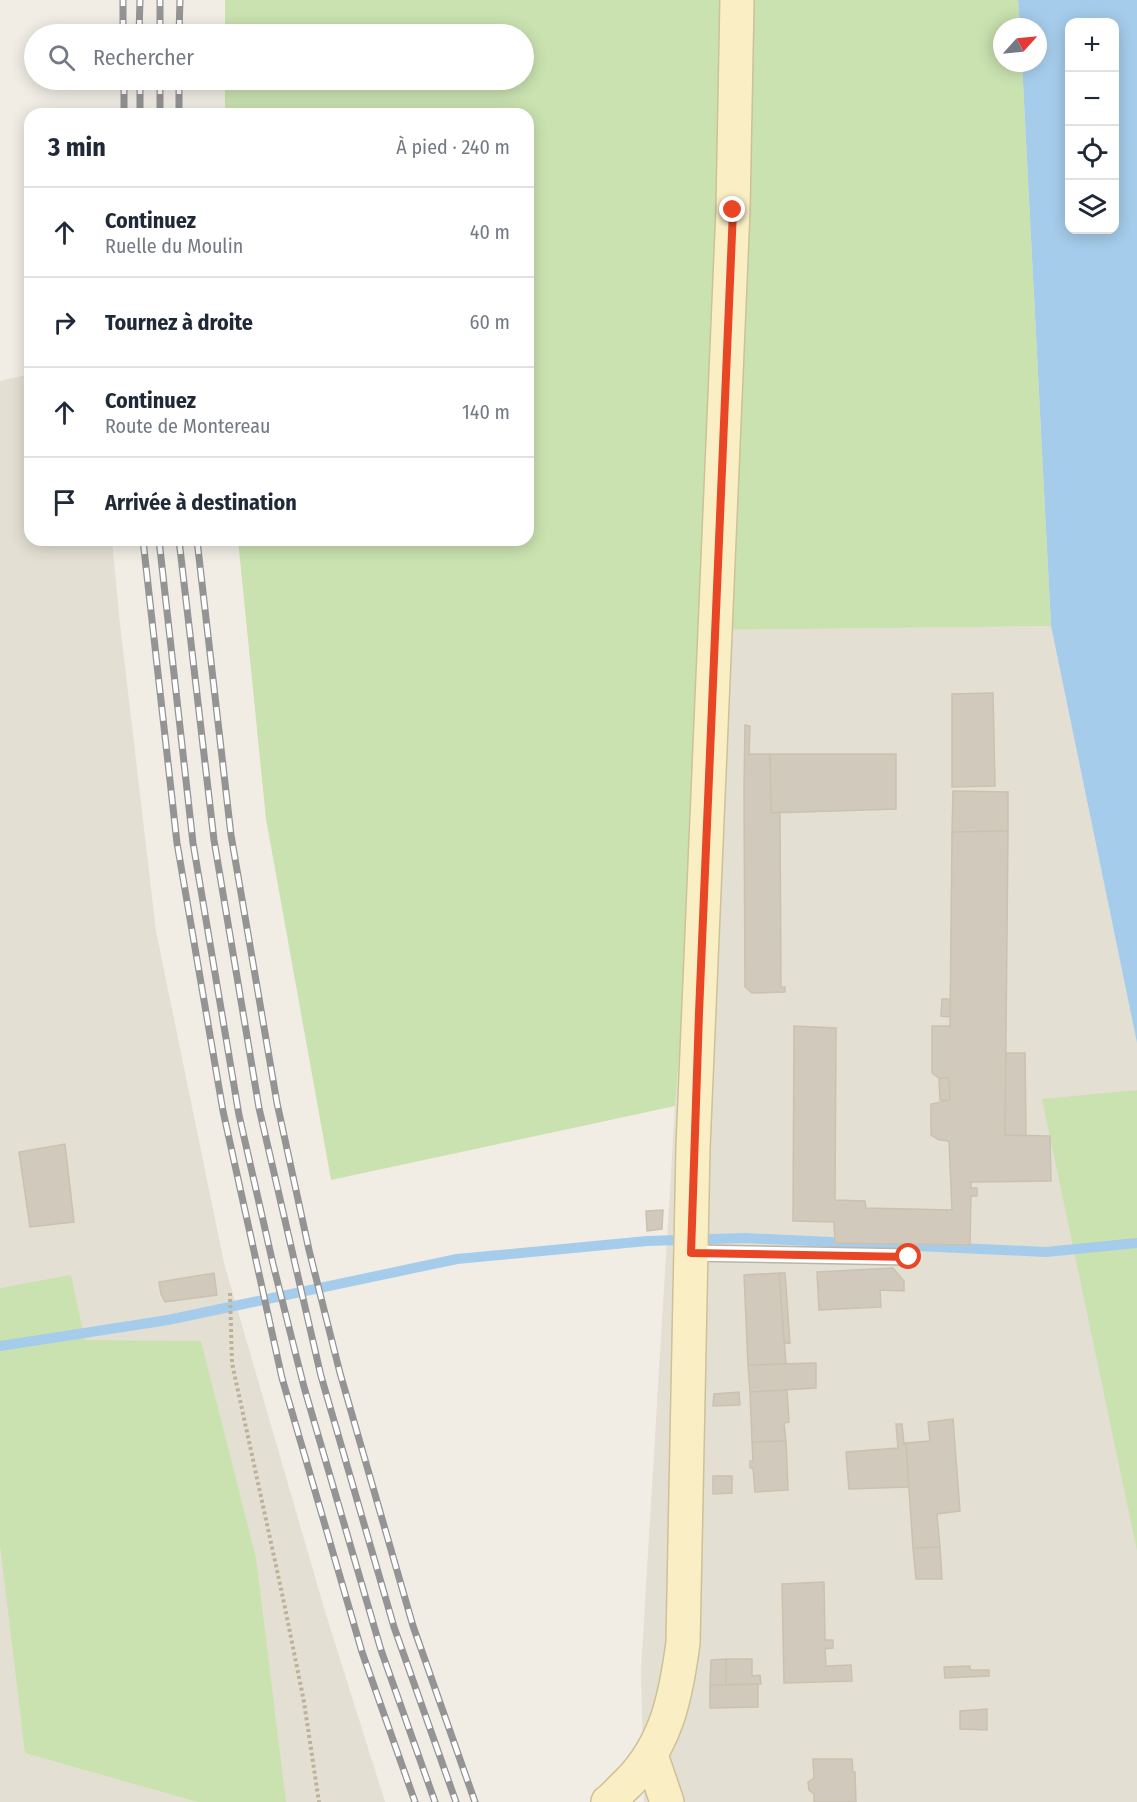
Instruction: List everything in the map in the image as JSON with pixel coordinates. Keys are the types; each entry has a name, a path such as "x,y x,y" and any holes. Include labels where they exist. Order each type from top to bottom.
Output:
{"street":[{"path":"608,1802 636,1775 651,1755 663,1733 673,1706 683,1643 691,1253 733,210 737,0"},
{"path":"651,1755 667,1802"}],"lane":[{"path":"691,1253 909,1257"}],"path":[{"path":"230,1293 231,1363 283,1598 319,1802"}],"shaded area":[{"path":"24,375 24,546 113,546 156,931 224,1263 324,1608 385,1802 0,1802 0,381"},
{"path":"1051,626 1137,1043 1137,1802 644,1802 641,1669 675,1106 714,630"}],"green space":[{"path":"225,0 1018,0 1019,18 993,18 993,72 1022,72 1051,626 714,630 675,1106 331,1180 266,819 239,546 534,546 534,108 225,108 225,90 534,90 534,24 225,24"},
{"path":"1137,1090 1137,1551 1042,1099"},
{"path":"71,1275 85,1340 201,1341 256,1558 286,1802 198,1802 25,1753 0,1545 0,1288"}],"water":[{"path":"1018,0 1137,0 1137,1043 1051,626 1022,72 1047,72 1047,18 1019,18"}],"building":[{"path":"993,693 995,786 952,787 952,694"},
{"path":"745,725 750,726 749,754 770,754 771,813 780,812 781,987 785,987 785,992 752,993 745,987"},
{"path":"770,754 896,754 896,809 771,813"},
{"path":"953,791 1008,792 1008,831 952,832"},
{"path":"1008,831 1005,1135 1050,1136 1051,1181 971,1182 971,1188 977,1188 977,1196 971,1196 970,1245 835,1243 834,1222 793,1221 794,1026 836,1028 835,1200 865,1201 866,1208 952,1210 949,1141 939,1140 931,1135 931,1104 950,1100 949,1078 939,1078 932,1073 932,1026 950,1026 952,832"},
{"path":"942,999 950,999 950,1017 941,1016"},
{"path":"1006,1053 1025,1053 1026,1136 1005,1135"},
{"path":"939,1078 949,1078 950,1100 940,1100"},
{"path":"65,1144 74,1222 30,1227 19,1152"},
{"path":"663,1210 662,1229 647,1231 646,1211"},
{"path":"893,1268 904,1281 904,1291 880,1290 881,1307 819,1310 817,1272"},
{"path":"214,1273 217,1295 165,1302 161,1294 159,1282"},
{"path":"779,1273 786,1364 748,1365 744,1275"},
{"path":"779,1273 785,1273 790,1343 784,1342"},
{"path":"816,1363 816,1388 750,1392 748,1365"},
{"path":"787,1390 789,1422 784,1423 786,1441 752,1442 750,1392"},
{"path":"739,1392 740,1405 713,1406 714,1394"},
{"path":"953,1419 960,1511 937,1514 940,1547 913,1548 906,1443 930,1441 928,1422"},
{"path":"896,1424 902,1424 904,1444 906,1443 909,1487 849,1489 846,1452 898,1448"},
{"path":"786,1441 788,1490 755,1492 753,1468 750,1468 750,1461 753,1461 752,1442"},
{"path":"713,1476 732,1476 732,1493 713,1494"},
{"path":"940,1547 942,1579 916,1579 913,1548"},
{"path":"824,1582 825,1640 833,1640 833,1648 825,1649 826,1666 851,1665 852,1681 784,1683 782,1584"},
{"path":"726,1659 752,1659 752,1676 760,1675 761,1684 726,1685"},
{"path":"726,1659 726,1685 710,1685 711,1660"},
{"path":"970,1666 970,1670 989,1670 989,1676 945,1678 944,1667"},
{"path":"758,1684 758,1707 710,1708 710,1685"},
{"path":"987,1709 987,1730 960,1729 960,1711"},
{"path":"813,1759 852,1759 856,1802 814,1802 814,1794 809,1790 808,1782 814,1778"}],"waterway":[{"path":"0,1346 168,1320 457,1259 647,1241 745,1238 1046,1252 1137,1243"}],"railway":[{"path":"123,0 123,24"},
{"path":"139,24 140,0"},
{"path":"160,0 160,24"},
{"path":"179,24 180,0"},
{"path":"124,90 124,108"},
{"path":"140,90 140,108"},
{"path":"160,90 160,108"},
{"path":"179,90 179,108"},
{"path":"144,546 177,843 223,1111 282,1378 362,1652 415,1802"},
{"path":"160,546 193,843 239,1115 304,1387 381,1650 435,1802"},
{"path":"180,546 214,840 259,1108 321,1376 394,1627 456,1802"},
{"path":"198,546 231,835 277,1103 309,1250 340,1373 413,1626 475,1802"}],"route":[{"path":"733,210 693,1147 691,1253 909,1257"}]}
